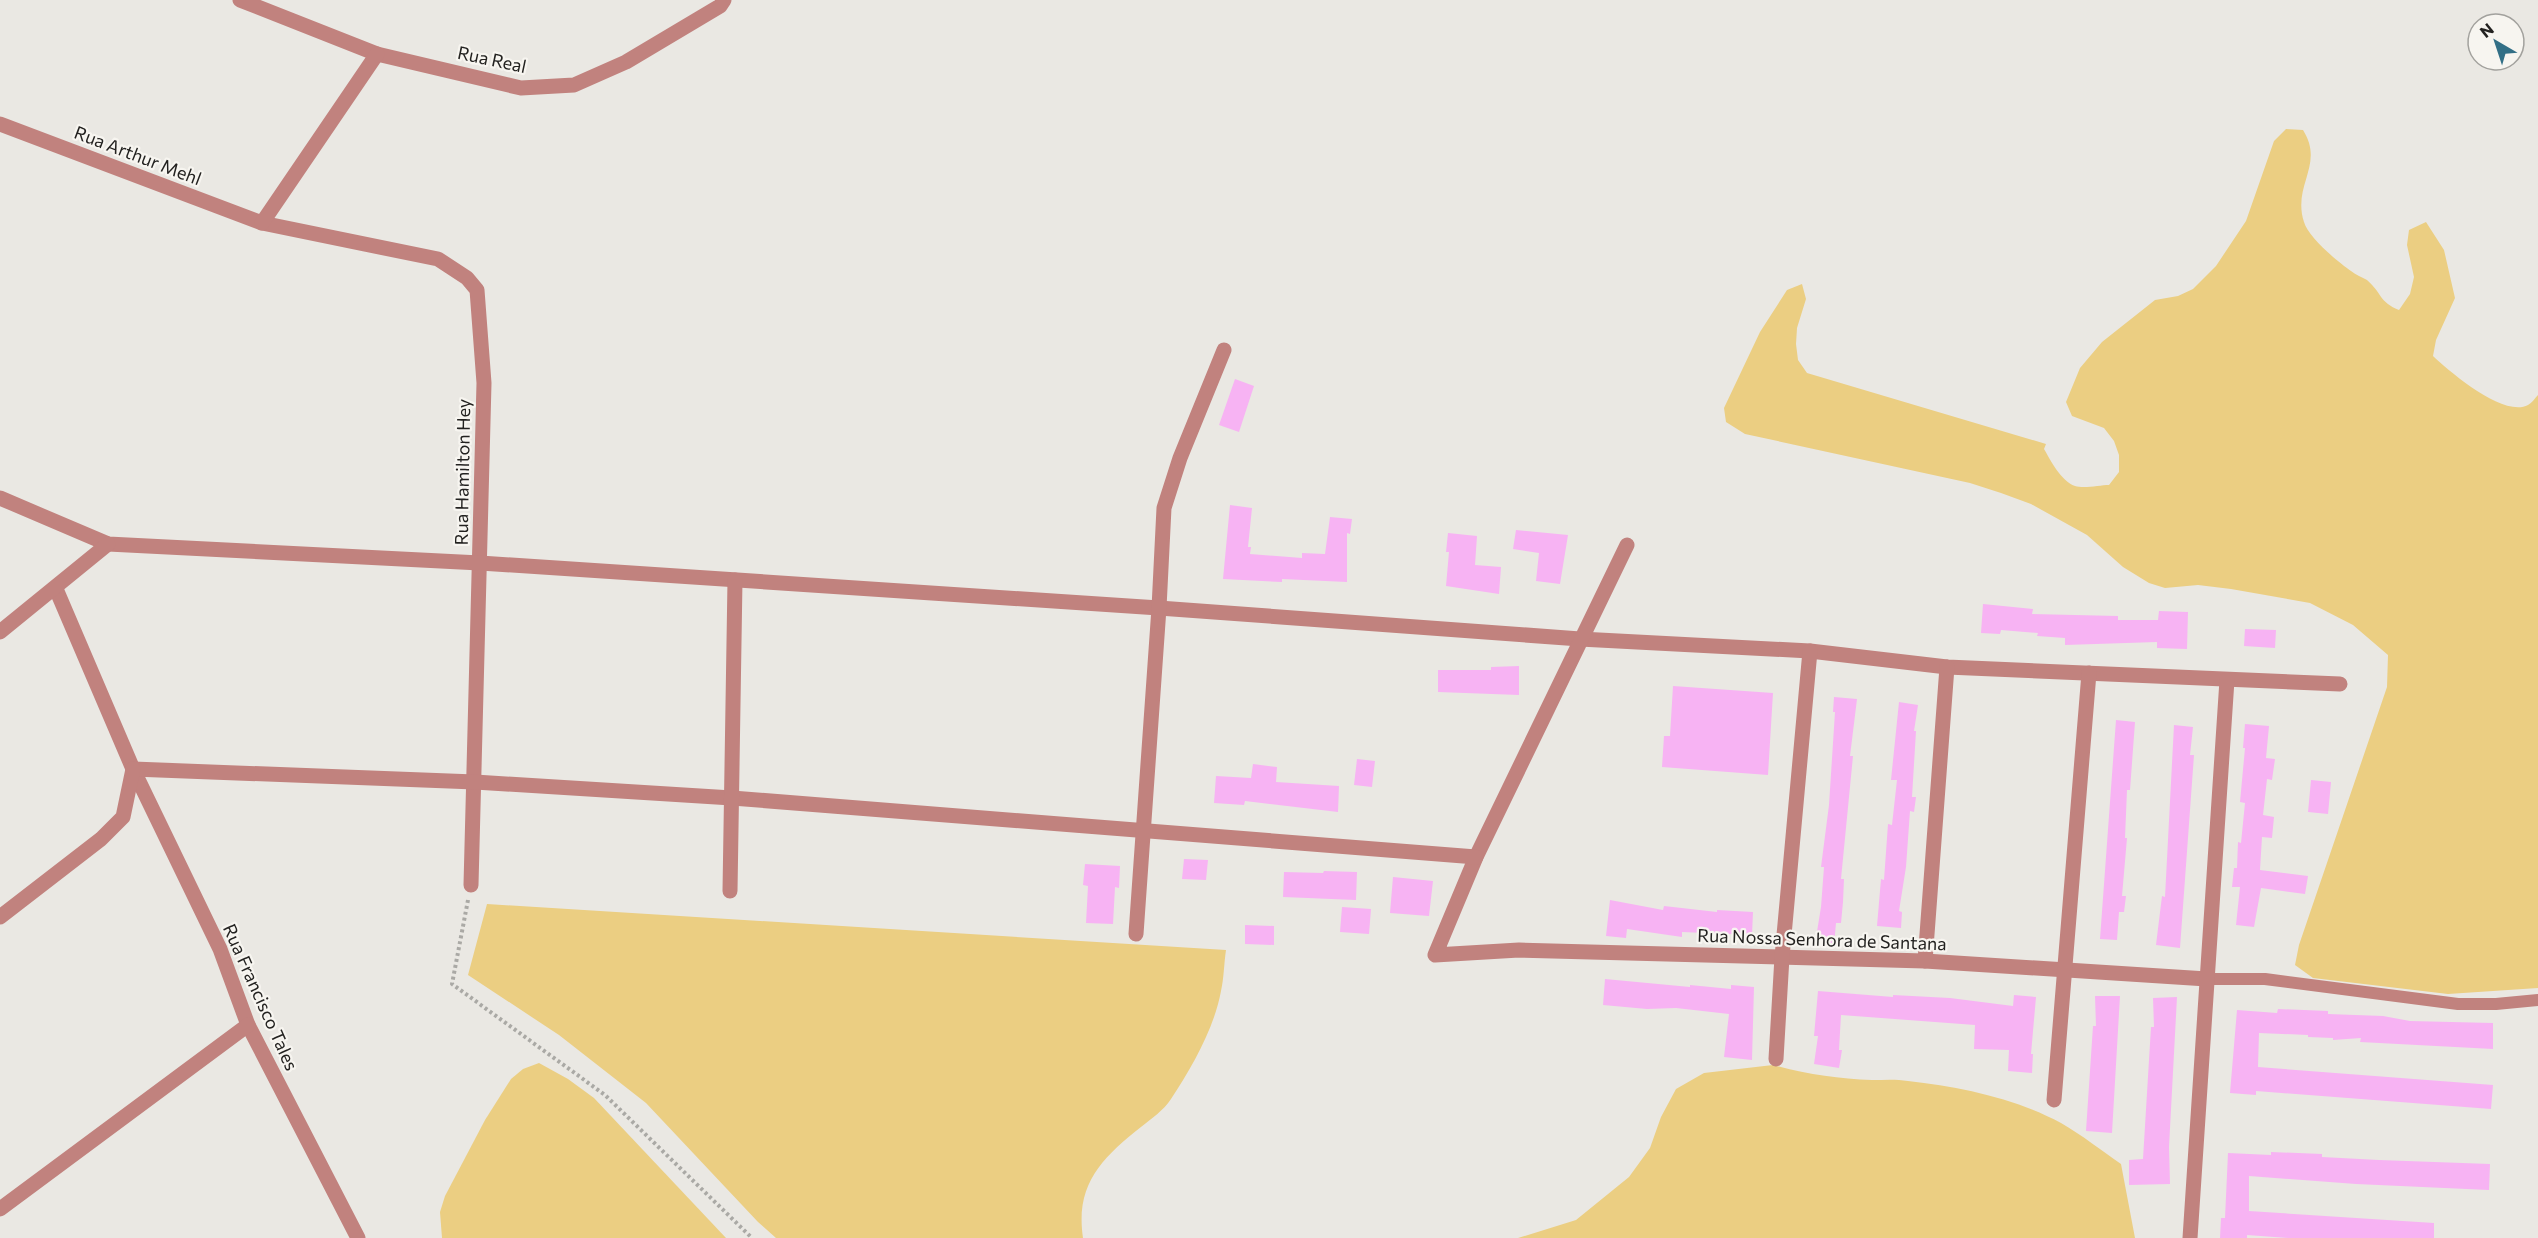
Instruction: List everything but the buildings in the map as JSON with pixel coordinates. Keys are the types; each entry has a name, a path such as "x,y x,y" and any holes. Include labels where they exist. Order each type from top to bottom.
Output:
{"street":[{"name":"Rua Real","path":"240,0 377,54 521,88 574,85 626,62 725,2"},
{"path":"262,223 377,54"},
{"name":"Rua Arthur Mehl","path":"0,124 262,223"},
{"name":"Rua Hamilton Hey","path":"262,223 438,259 467,278 477,290 484,383 471,885"},
{"path":"1136,934 1160,608 1164,508 1180,458 1224,350"},
{"path":"0,498 108,544 480,563 1160,608 1580,639 1810,651 1947,667 2340,684"},
{"path":"0,633 108,544"},
{"path":"0,918 101,839 123,817 133,769 475,782 732,798 1476,857 1627,545"},
{"path":"730,891 735,580"},
{"name":"Rua Francisco Tales","path":"56,589 133,769 220,949 248,1025 357,1238"},
{"path":"1776,1059 1782,957 1810,651"},
{"path":"1925,961 1947,667"},
{"path":"2054,1100 2089,672"},
{"path":"2190,1238 2227,680"},
{"name":"Rua Nossa Senhora de Santana","path":"1476,857 1435,955 1519,950 1925,961 2207,979"},
{"path":"0,1209 248,1025"}],"lane":[{"path":"2207,979 2265,979 2458,1004 2496,1004 2538,1000"}],"path":[{"path":"471,885 452,984 605,1095 752,1238"}],"shaded area":[{"path":"2286,129 2303,130 2309,142 2310,165 2301,209 2304,222 2317,242 2345,267 2367,280 2384,300 2399,310 2410,294 2414,277 2407,245 2409,230 2426,222 2444,250 2455,298 2436,340 2433,356 2464,382 2505,405 2518,407 2528,405 2538,395 2538,988 2448,994 2313,978 2295,965 2299,945 2387,687 2388,655 2353,625 2310,603 2231,589 2198,585 2165,588 2149,583 2123,567 2087,535 2031,504 1970,483 1745,434 1726,422 1724,408 1760,332 1787,290 1802,284 1806,299 1797,328 1796,344 1798,360 1807,373 2046,444 2044,449 2050,459 2070,483 2083,487 2109,485 2119,472 2119,455 2114,441 2104,428 2072,416 2066,402 2080,368 2102,342 2155,300 2178,296 2193,289 2216,266 2246,221 2274,141"},
{"path":"487,904 1226,950 1218,1005 1201,1047 1168,1103 1114,1150 1094,1174 1083,1202 1083,1238 776,1238 758,1222 646,1103 559,1035 468,975"},
{"path":"539,1063 568,1079 594,1098 726,1238 442,1238 440,1212 445,1196 485,1120 511,1079 523,1069"},
{"path":"1773,1065 1834,1077 1899,1080 1947,1087 2006,1100 2043,1114 2069,1128 2121,1164 2135,1238 1518,1238 1576,1220 1629,1177 1650,1148 1661,1117 1676,1089 1704,1073"}]}
